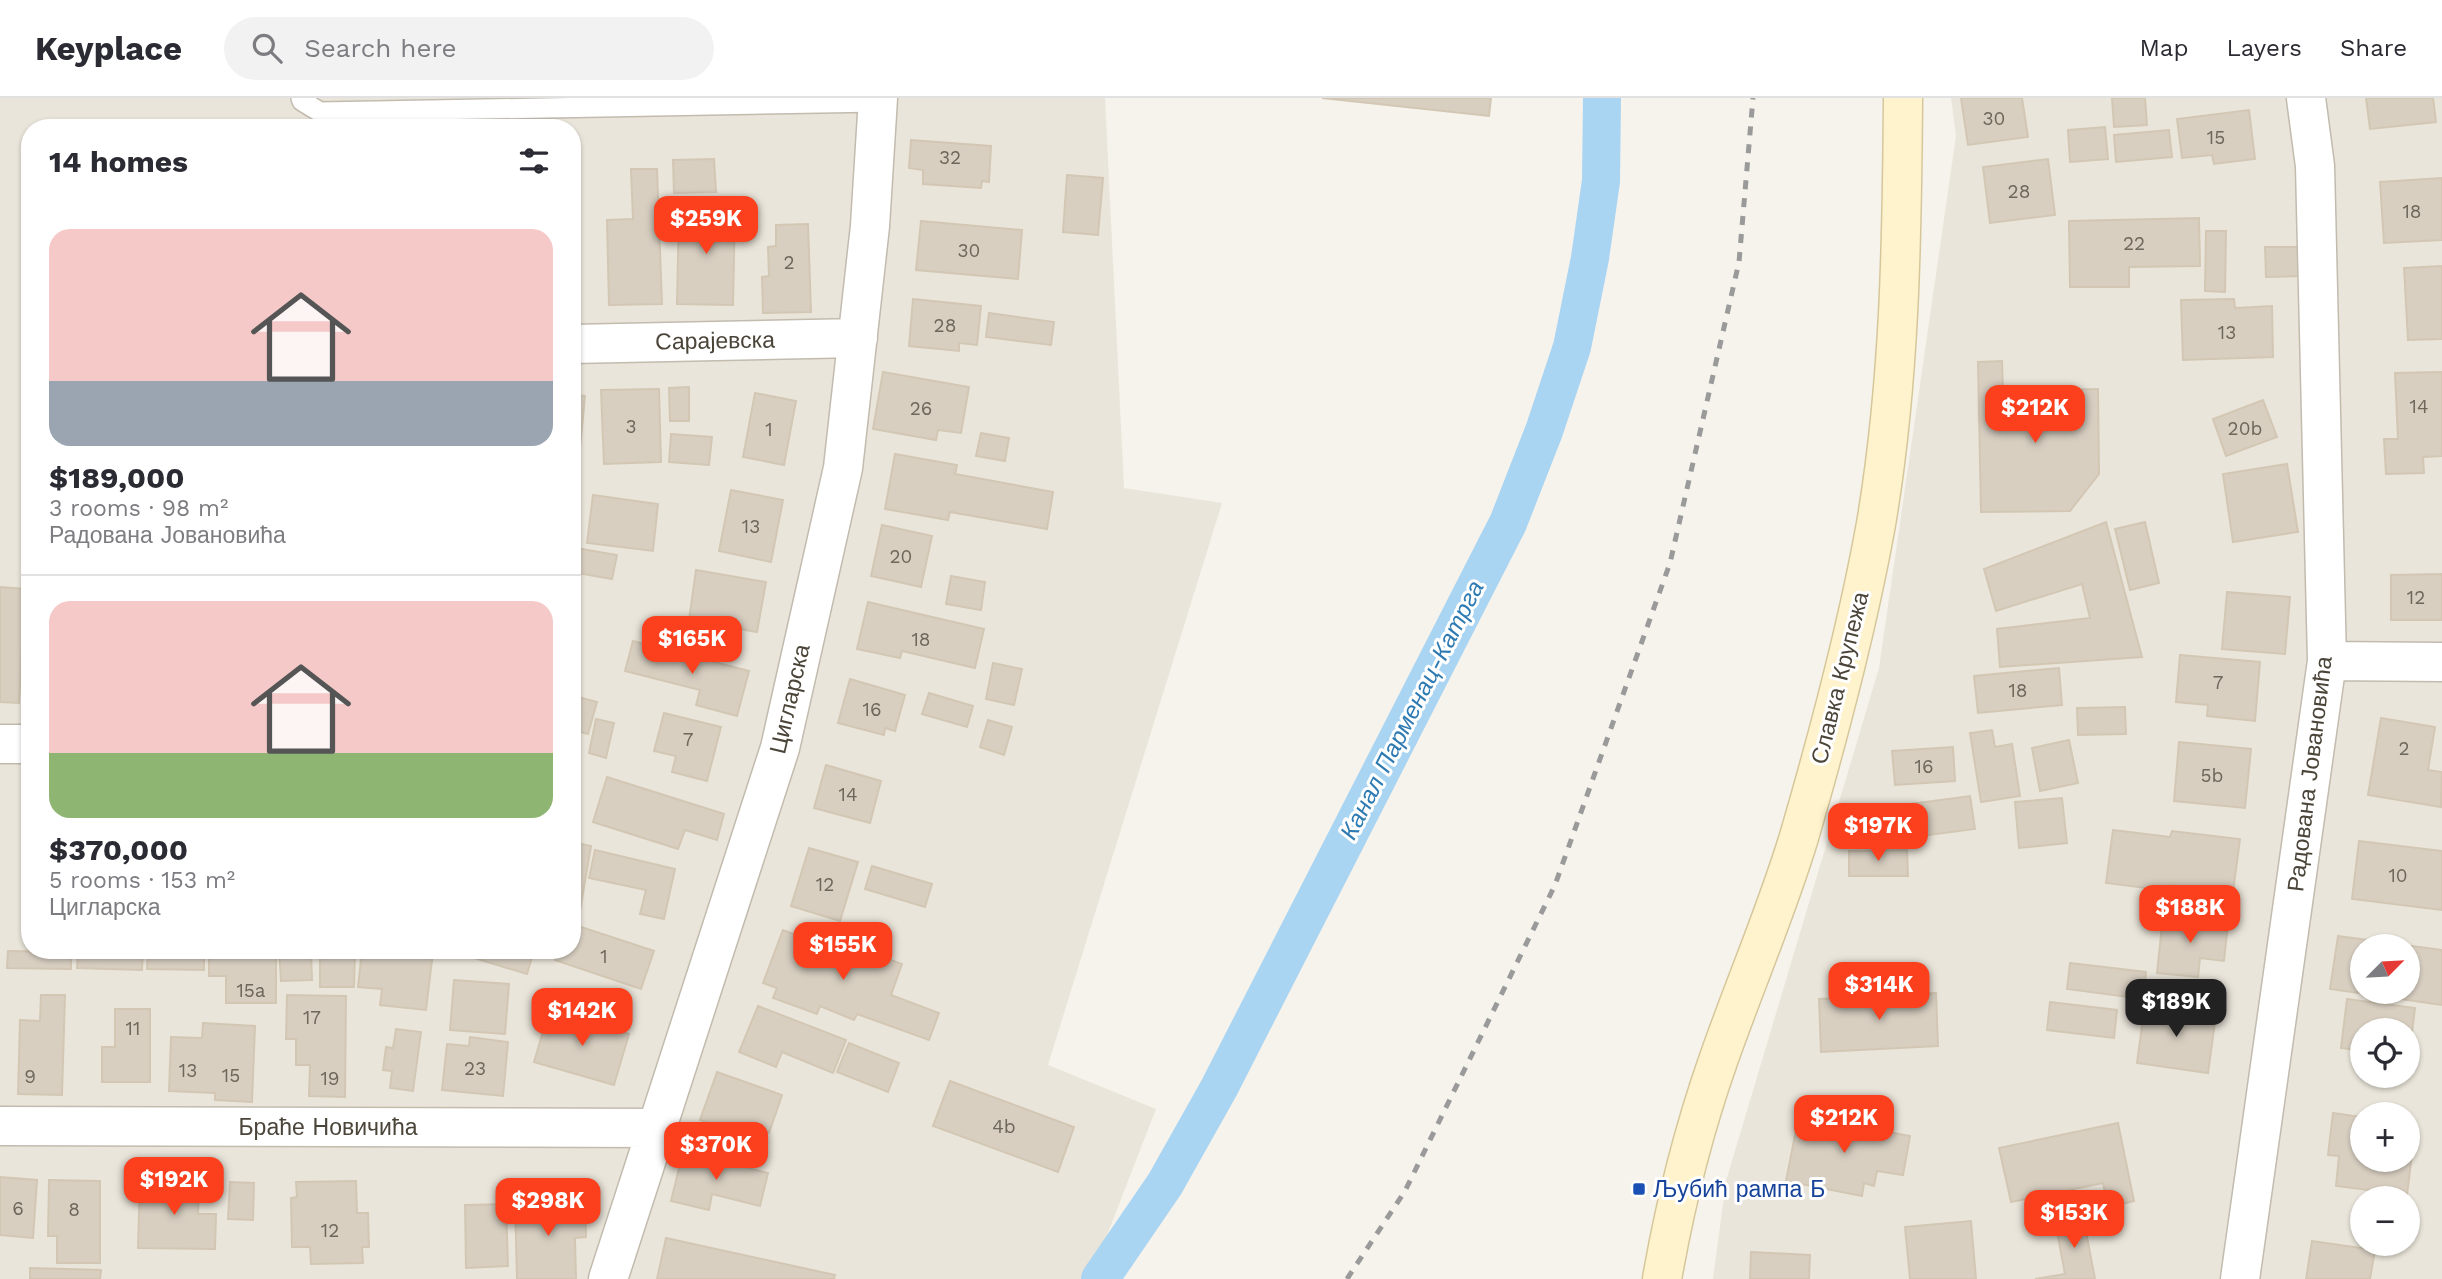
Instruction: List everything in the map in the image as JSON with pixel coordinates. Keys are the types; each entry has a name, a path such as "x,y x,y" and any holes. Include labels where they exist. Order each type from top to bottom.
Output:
{"main road":[{"name":"Славка Крупежа","path":"1661,1279 1699,1116 1798,841 1835,707 1863,589 1878,508 1895,354 1902,225 1903,98"}],"street":[{"name":"Радована Јовановића","path":"2240,1279 2327,661 2315,166 2306,98"},
{"name":"Цигларска","path":"608,1279 780,748 843,468 870,226 878,100"},
{"name":"Сарајевска","path":"581,344 858,338"},
{"path":"2327,661 2442,662"},
{"path":"0,744 21,744"},
{"name":"Браће Новичића","path":"0,1126 656,1128"}],"lane":[{"path":"301,98 320,112 878,100"}],"shaded area":[{"path":"0,98 1105,98 1124,488 1222,503 1048,1065 1156,1109 1090,1279 0,1279"},
{"path":"1951,98 2442,98 2442,1279 1713,1279 1726,1181 1879,668 1956,136"}],"building":[{"path":"1322,98 1491,98 1489,116"},
{"path":"1961,98 2022,98 2028,137 1968,145"},
{"path":"2112,98 2145,98 2147,125 2114,127"},
{"path":"2366,98 2433,98 2436,122 2370,129"},
{"path":"2249,110 2255,159 2214,164 2212,155 2182,158 2177,119"},
{"path":"2105,127 2108,159 2070,162 2068,130"},
{"path":"2169,130 2172,157 2116,162 2114,135"},
{"path":"911,140 991,146 989,182 982,181 981,188 923,184 923,170 909,168"},
{"path":"714,159 716,192 674,193 673,160"},
{"path":"2048,159 2055,215 1990,223 1983,167"},
{"path":"631,169 657,169 662,304 609,305 607,220 633,219"},
{"path":"1067,175 1103,178 1098,235 1063,232"},
{"path":"2442,178 2442,240 2384,243 2380,182"},
{"path":"679,208 735,209 733,305 677,304"},
{"path":"2199,218 2200,266 2129,267 2129,287 2070,287 2069,221"},
{"path":"921,221 1022,230 1018,279 916,270"},
{"path":"808,224 811,312 763,313 762,277 769,276 768,247 776,246 776,225"},
{"path":"2206,231 2226,231 2225,292 2205,291"},
{"path":"2265,247 2302,247 2302,276 2266,277"},
{"path":"2442,266 2442,339 2408,340 2404,268"},
{"path":"913,299 981,306 977,345 959,343 959,351 909,346"},
{"path":"2234,299 2235,308 2272,306 2273,357 2183,360 2181,300"},
{"path":"989,313 1054,322 1051,345 986,337"},
{"path":"2002,361 2003,391 2098,389 2099,474 2070,511 1981,512 1978,362"},
{"path":"883,372 969,387 961,433 938,430 936,440 873,429"},
{"path":"2442,372 2442,456 2423,457 2424,473 2386,474 2384,439 2398,439 2395,373"},
{"path":"689,387 689,421 670,421 669,388"},
{"path":"659,389 661,462 604,464 601,390"},
{"path":"755,393 796,401 784,465 743,457"},
{"path":"581,396 585,396 581,438"},
{"path":"2263,400 2277,437 2226,456 2213,419"},
{"path":"981,433 1009,438 1005,461 976,456"},
{"path":"671,434 712,437 709,465 669,462"},
{"path":"895,454 957,465 955,474 1053,492 1047,529 950,512 948,520 885,509"},
{"path":"2287,464 2298,532 2233,542 2223,474"},
{"path":"731,490 783,500 771,562 719,551"},
{"path":"593,495 658,504 653,551 587,543"},
{"path":"2106,522 2142,657 2000,667 1997,629 2090,618 2082,584 1996,611 1984,569"},
{"path":"2145,522 2159,583 2130,590 2115,529"},
{"path":"882,525 932,536 921,587 871,576"},
{"path":"581,549 617,555 612,579 581,574"},
{"path":"696,570 766,582 757,632 689,620"},
{"path":"2442,574 2442,620 2391,620 2391,575"},
{"path":"951,576 985,582 981,610 946,604"},
{"path":"0,587 21,589 19,703 0,702"},
{"path":"2227,592 2290,597 2285,654 2222,649"},
{"path":"868,602 984,629 975,668 902,651 900,658 857,649"},
{"path":"633,641 749,671 737,716 696,705 700,690 625,671"},
{"path":"2180,655 2260,662 2255,721 2207,716 2208,705 2176,702"},
{"path":"993,663 1022,669 1014,705 986,699"},
{"path":"2059,668 2062,705 1978,713 1974,676"},
{"path":"850,679 905,695 895,731 885,728 884,735 838,723"},
{"path":"929,693 973,706 967,727 922,714"},
{"path":"581,698 597,702 588,734 581,732"},
{"path":"2125,707 2126,734 2078,735 2077,708"},
{"path":"664,713 721,727 707,781 672,772 676,756 654,751"},
{"path":"2381,718 2435,727 2428,770 2442,772 2441,807 2368,795"},
{"path":"596,719 614,723 606,758 589,753"},
{"path":"988,720 1012,727 1004,755 980,747"},
{"path":"1992,730 1995,747 2012,744 2020,796 1981,802 1970,733"},
{"path":"2069,740 2078,783 2040,791 2032,748"},
{"path":"2179,742 2251,749 2245,808 2174,801"},
{"path":"1953,747 1955,781 1895,785 1892,751"},
{"path":"826,765 881,781 870,823 814,808"},
{"path":"607,777 724,814 717,840 685,830 678,849 593,822"},
{"path":"1970,796 1975,829 1883,841 1879,808"},
{"path":"2062,798 2067,843 2019,848 2015,802"},
{"path":"2113,830 2170,837 2172,831 2240,839 2233,892 2170,885 2169,891 2106,883"},
{"path":"2359,841 2442,851 2442,910 2352,899"},
{"path":"581,844 591,846 581,905"},
{"path":"809,848 858,862 840,921 791,906"},
{"path":"595,850 675,869 664,919 640,914 646,890 589,878"},
{"path":"1907,850 1908,876 1849,876 1849,851"},
{"path":"872,866 932,884 925,907 865,889"},
{"path":"2163,916 2228,923 2224,961 2200,958 2198,977 2157,973"},
{"path":"581,927 654,951 641,989 555,960 581,959"},
{"path":"804,928 902,964 891,995 939,1013 929,1040 857,1014 854,1020 820,1006 817,1014 773,998 777,988 763,983 783,930 801,937"},
{"path":"2338,936 2350,938 2350,992 2330,989"},
{"path":"2420,947 2442,950 2442,1005 2420,1002"},
{"path":"8,951 21,951 21,959 71,959 71,969 7,968"},
{"path":"78,959 143,959 142,970 77,968"},
{"path":"148,959 204,959 204,970 147,969"},
{"path":"209,959 276,959 276,1003 226,1003 226,976 209,976"},
{"path":"280,959 311,959 312,980 281,981"},
{"path":"320,959 355,959 354,987 320,987"},
{"path":"361,959 432,959 426,1010 380,1005 382,989 358,987"},
{"path":"478,959 531,959 527,974"},
{"path":"2070,963 2146,972 2143,999 2067,989"},
{"path":"454,980 509,984 505,1034 450,1030"},
{"path":"1936,993 1938,1046 1821,1052 1819,999"},
{"path":"41,995 65,995 62,1095 18,1094 20,1020 40,1021"},
{"path":"287,995 346,996 345,1097 309,1096 310,1065 296,1065 296,1039 286,1039"},
{"path":"2347,999 2350,999 2350,1004 2385,1004 2415,1008 2414,1018 2350,1018 2350,1049 2341,1048"},
{"path":"2050,1002 2117,1010 2114,1038 2047,1030"},
{"path":"2145,1004 2216,1015 2208,1073 2137,1063"},
{"path":"758,1006 846,1040 833,1073 782,1052 776,1067 739,1052"},
{"path":"115,1009 150,1009 150,1082 102,1082 102,1047 115,1047"},
{"path":"549,1011 629,1034 614,1085 534,1062"},
{"path":"203,1023 255,1026 252,1102 215,1100 215,1093 169,1091 171,1037 202,1038"},
{"path":"396,1029 421,1032 413,1091 390,1088 392,1071 383,1070 386,1047 393,1048"},
{"path":"470,1037 508,1042 503,1096 442,1090 447,1044 469,1046"},
{"path":"849,1043 899,1063 888,1092 837,1072"},
{"path":"717,1072 782,1095 769,1133 743,1124 740,1134 700,1120"},
{"path":"950,1081 1074,1127 1058,1172 933,1126"},
{"path":"2333,1113 2350,1115 2350,1172 2410,1172 2408,1186 2336,1186 2339,1156 2328,1155"},
{"path":"1799,1115 1910,1136 1903,1175 1877,1171 1874,1186 1864,1183 1862,1196 1786,1181"},
{"path":"2118,1123 2134,1201 2108,1207 2103,1183 2011,1202 1999,1148"},
{"path":"683,1152 768,1173 760,1206 712,1194 709,1210 671,1201"},
{"path":"0,1177 37,1180 33,1238 0,1235"},
{"path":"49,1180 100,1181 100,1263 57,1263 57,1236 48,1236"},
{"path":"140,1181 199,1183 198,1214 216,1214 215,1249 138,1248"},
{"path":"356,1181 357,1213 368,1213 369,1247 362,1247 363,1263 311,1264 310,1247 292,1247 291,1198 297,1197 296,1182"},
{"path":"230,1182 254,1183 253,1220 228,1219"},
{"path":"585,1200 586,1237 575,1238 576,1279 517,1279 515,1202"},
{"path":"506,1204 508,1266 466,1268 465,1205"},
{"path":"2083,1216 2095,1279 2035,1279 2065,1274 2055,1221"},
{"path":"1971,1221 1976,1279 1910,1279 1905,1227"},
{"path":"666,1238 835,1275 834,1279 657,1279"},
{"path":"2312,1241 2350,1246 2350,1256 2374,1256 2370,1279 2306,1279"},
{"path":"1751,1252 1810,1255 1809,1279 1750,1279"},
{"path":"30,1268 101,1270 100,1279 30,1279"}],"waterway":[{"name":"Канал Парменац-Катрга","path":"1100,1279 1165,1184 1219,1088 1508,523 1544,431 1572,347 1590,258 1601,181 1602,98"}],"railway":[{"path":"1347,1279 1405,1191 1555,885 1670,563 1739,262 1753,98"}],"place":[{"name":"Љубић рампа Б","path":"1639,1189"}]}
